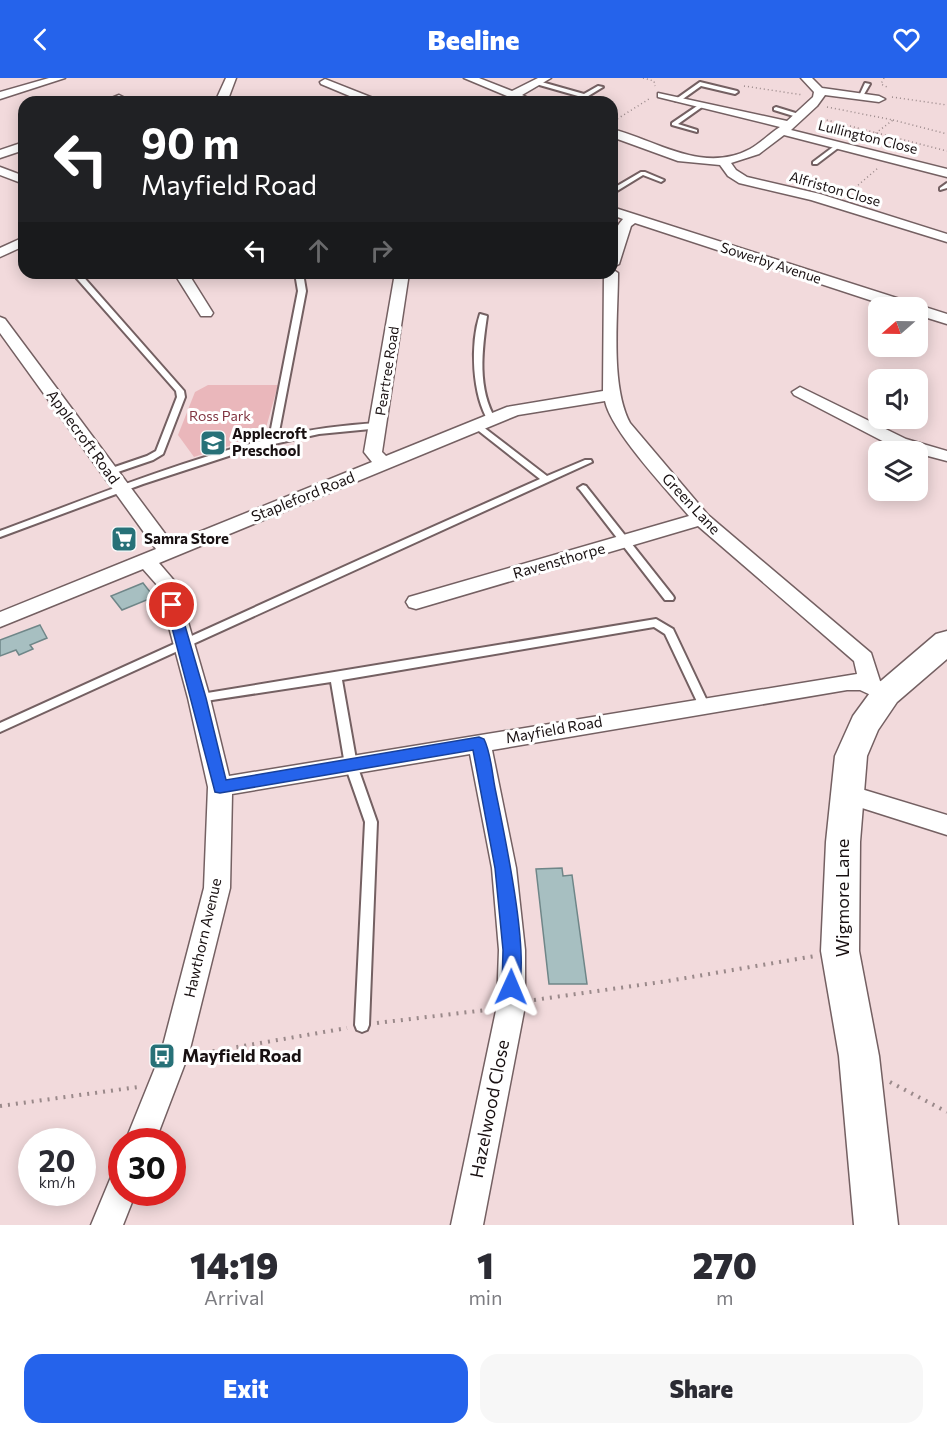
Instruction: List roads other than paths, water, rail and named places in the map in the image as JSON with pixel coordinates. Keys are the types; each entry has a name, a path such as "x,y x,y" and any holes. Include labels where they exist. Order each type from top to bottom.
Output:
{"street":[{"path":"14,78 31,87"},
{"path":"0,96 60,78"},
{"path":"224,96 231,78"},
{"path":"468,78 513,95 542,80"},
{"path":"806,78 817,98"},
{"path":"325,82 359,96"},
{"path":"618,136 664,155 692,160 722,160 754,152 801,115 817,98 883,94"},
{"name":"Lullington Close","path":"662,95 784,128 839,146 947,173"},
{"path":"0,154 18,148"},
{"name":"Alfriston Close","path":"722,160 732,173 743,180 836,204 947,238"},
{"path":"0,171 18,178"},
{"name":"Sowerby Avenue","path":"618,213 876,297"},
{"path":"618,246 625,224 632,218"},
{"path":"0,253 18,244"},
{"path":"185,279 206,313"},
{"name":"Peartree Road","path":"383,465 373,452 401,279"},
{"name":"Green Lane","path":"611,279 611,395 615,410 629,432 701,519 855,648 864,658 878,689"},
{"path":"928,313 947,319"},
{"name":"Applecroft Road","path":"0,322 168,551"},
{"path":"800,392 900,443 947,456"},
{"name":"Stapleford Road","path":"0,620 526,407 611,395"},
{"name":"Ravensthorpe","path":"416,602 701,519"},
{"name":"Hawthorn Avenue","path":"146,561 166,584 199,698 220,787 218,888 175,1053 146,1128"},
{"name":"Wigmore Lane","path":"876,1225 860,1072 840,951 843,842 851,756 878,689 947,642"},
{"name":"Mayfield Road","path":"220,787 847,682 878,689"},
{"name":"Hazelwood Close","path":"467,1225 511,1006 512,950 504,868 479,743"},
{"path":"848,794 947,825"},
{"path":"106,1225 114,1206"}],"lane":[{"path":"542,80 585,96 600,87"},
{"path":"678,99 700,84 735,92"},
{"path":"861,95 867,84"},
{"path":"695,131 674,124 700,106"},
{"path":"776,109 801,115"},
{"path":"815,164 839,146"},
{"path":"618,188 643,173 662,180"},
{"path":"81,279 180,391 181,397 160,452 150,458 109,472"},
{"path":"273,440 302,291 299,279"},
{"path":"483,316 479,370 485,423 546,480"},
{"path":"0,534 120,487 273,440 343,426 378,426"},
{"path":"0,728 588,462"},
{"path":"583,488 669,598"},
{"path":"199,698 656,623 669,632 704,705"},
{"path":"336,677 351,765 370,822 362,1025"}],"place":[{"name":"Applecroft Preschool","path":"213,443"},
{"name":"Samra Store","path":"124,539"},
{"name":"Mayfield Road","path":"162,1056"}],"park label":[{"name":"Ross Park","path":"220,416"}]}
